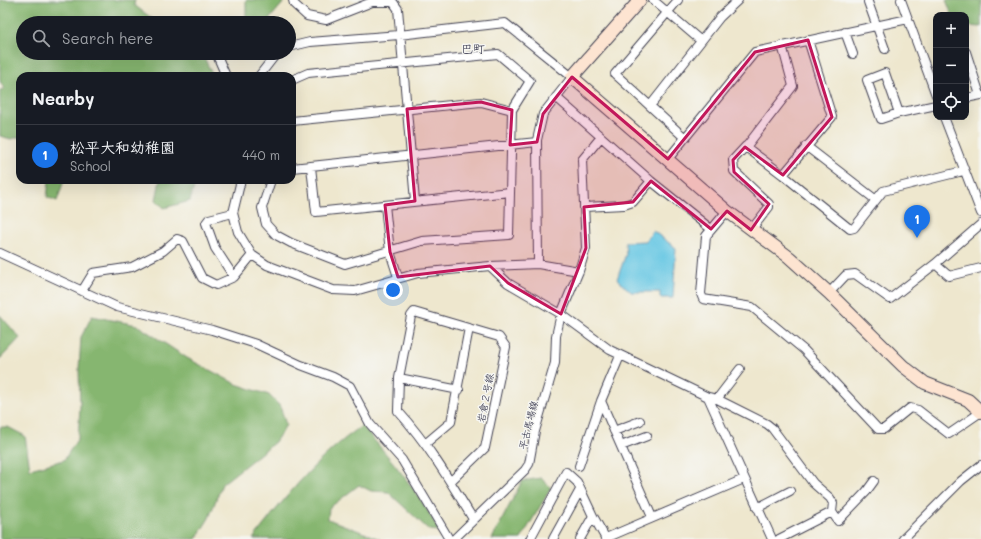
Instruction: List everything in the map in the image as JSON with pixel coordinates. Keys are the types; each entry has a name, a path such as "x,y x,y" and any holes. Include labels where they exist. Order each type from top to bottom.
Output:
{"street":[{"path":"293,0 294,4 307,16 326,20 372,2 393,2 398,9 399,35 415,201"},
{"path":"538,264 537,142 543,114 572,77 640,0"},
{"path":"654,0 701,41"},
{"path":"678,0 615,74 685,138"},
{"path":"650,106 720,17 738,0"},
{"path":"901,0 933,87"},
{"path":"868,2 885,49"},
{"path":"668,159 755,52 908,19"},
{"path":"296,45 310,42 399,35 505,23 572,77 727,211 789,257 830,293 903,366 925,383 968,400 981,412 949,434 918,410 910,408 884,429 878,429 804,350 752,307 702,299 701,294 706,236 727,211"},
{"path":"845,32 853,54"},
{"path":"783,174 832,117 808,40"},
{"path":"751,230 769,207 769,204 734,171 733,160 746,146 793,86 782,45"},
{"path":"270,184 262,208 266,224 276,235 291,243 345,264 390,252 422,241 509,235 512,110 530,82 498,54 308,73 296,78"},
{"path":"219,60 224,72"},
{"path":"262,72 271,60"},
{"path":"969,61 980,95 969,97"},
{"path":"899,113 885,73 867,80 881,119 899,113 933,106"},
{"path":"556,97 651,181 711,229"},
{"path":"296,121 481,102 512,110"},
{"path":"945,120 963,171 981,214"},
{"name":"平古馬場線","path":"454,539 525,470 529,464 535,431 555,363 556,336 561,314 579,271 586,248 582,160 601,137"},
{"path":"296,168 537,142"},
{"path":"746,146 850,229 854,228 883,191 963,171"},
{"path":"806,146 876,200"},
{"path":"311,166 316,212 510,192"},
{"path":"584,207 624,205 633,202 651,181"},
{"path":"239,184 233,213 238,232 252,255 267,265 333,290 344,292 355,291 398,277 418,273 490,266 538,264 579,271"},
{"path":"385,205 390,252 398,277"},
{"path":"233,213 209,219 206,223 215,248 234,277"},
{"path":"830,293 846,275 856,274 890,299 935,264 981,224"},
{"path":"82,291 93,273 132,267 163,251 177,239 183,241 204,280 216,285 234,277 252,255"},
{"path":"0,253 117,306 212,330 256,344 301,365 333,377 350,386 370,424 402,460 449,539"},
{"path":"935,264 949,276 981,268"},
{"path":"490,266 508,284 561,314 620,356 708,397 717,399 767,424 772,428 813,483 830,498 833,503 832,512 838,521 842,519 874,480"},
{"name":"岩倉２号線","path":"399,378 411,316 414,312 499,337 506,348 485,448 451,482"},
{"path":"425,444 451,422 469,328"},
{"path":"579,466 601,401 620,356"},
{"path":"717,399 740,369"},
{"path":"458,390 399,378 398,411 425,444 451,482 473,519"},
{"path":"708,397 772,539"},
{"path":"601,401 652,517"},
{"path":"614,431 640,421"},
{"path":"621,446 647,436"},
{"path":"903,539 961,481 981,465"},
{"path":"530,539 566,472 577,482 592,516 606,538 652,517 744,479"},
{"path":"553,539 580,490"},
{"path":"757,508 790,491"},
{"path":"779,539 832,512"},
{"path":"580,539 592,516"}],"highlighted area":[{"path":"808,40 832,117 783,175 745,147 733,160 734,172 769,204 751,230 727,211 711,229 651,181 633,202 584,207 586,248 561,314 508,283 490,266 398,277 390,252 385,205 415,201 407,109 481,102 512,110 510,145 537,142 543,114 572,77 668,159 755,52"}],"green space":[{"path":"0,0 135,0 134,5 149,16 16,16 16,60 205,60 211,72 16,72 16,138 11,139 0,136 0,90 4,89 0,81"},
{"path":"246,0 283,0 284,2 272,16 246,16"},
{"path":"946,0 981,0 981,27 969,26 969,12 951,12"},
{"path":"49,184 63,184 57,201 47,197"},
{"path":"159,184 195,184 190,201 164,208 156,200"},
{"path":"0,315 20,338 0,359"},
{"path":"92,316 137,325 187,358 236,384 269,395 280,406 286,425 275,442 222,484 209,518 196,539 0,539 0,427 8,427 25,436 30,469 64,460 78,438 81,337"},
{"path":"362,426 394,463 414,490 439,531 429,530 388,492 371,491 359,485 329,508 328,519 380,539 253,539 290,492 317,463 346,437"},
{"path":"541,478 551,488 521,539 492,539 522,481"}],"water":[{"path":"653,231 676,248 673,298 660,298 660,292 631,292 617,279 626,254 625,242 646,241"}],"place":[{"name":"松平大和幼稚園","path":"917,238"}],"district":[{"name":"巴町","path":"473,48"}]}
